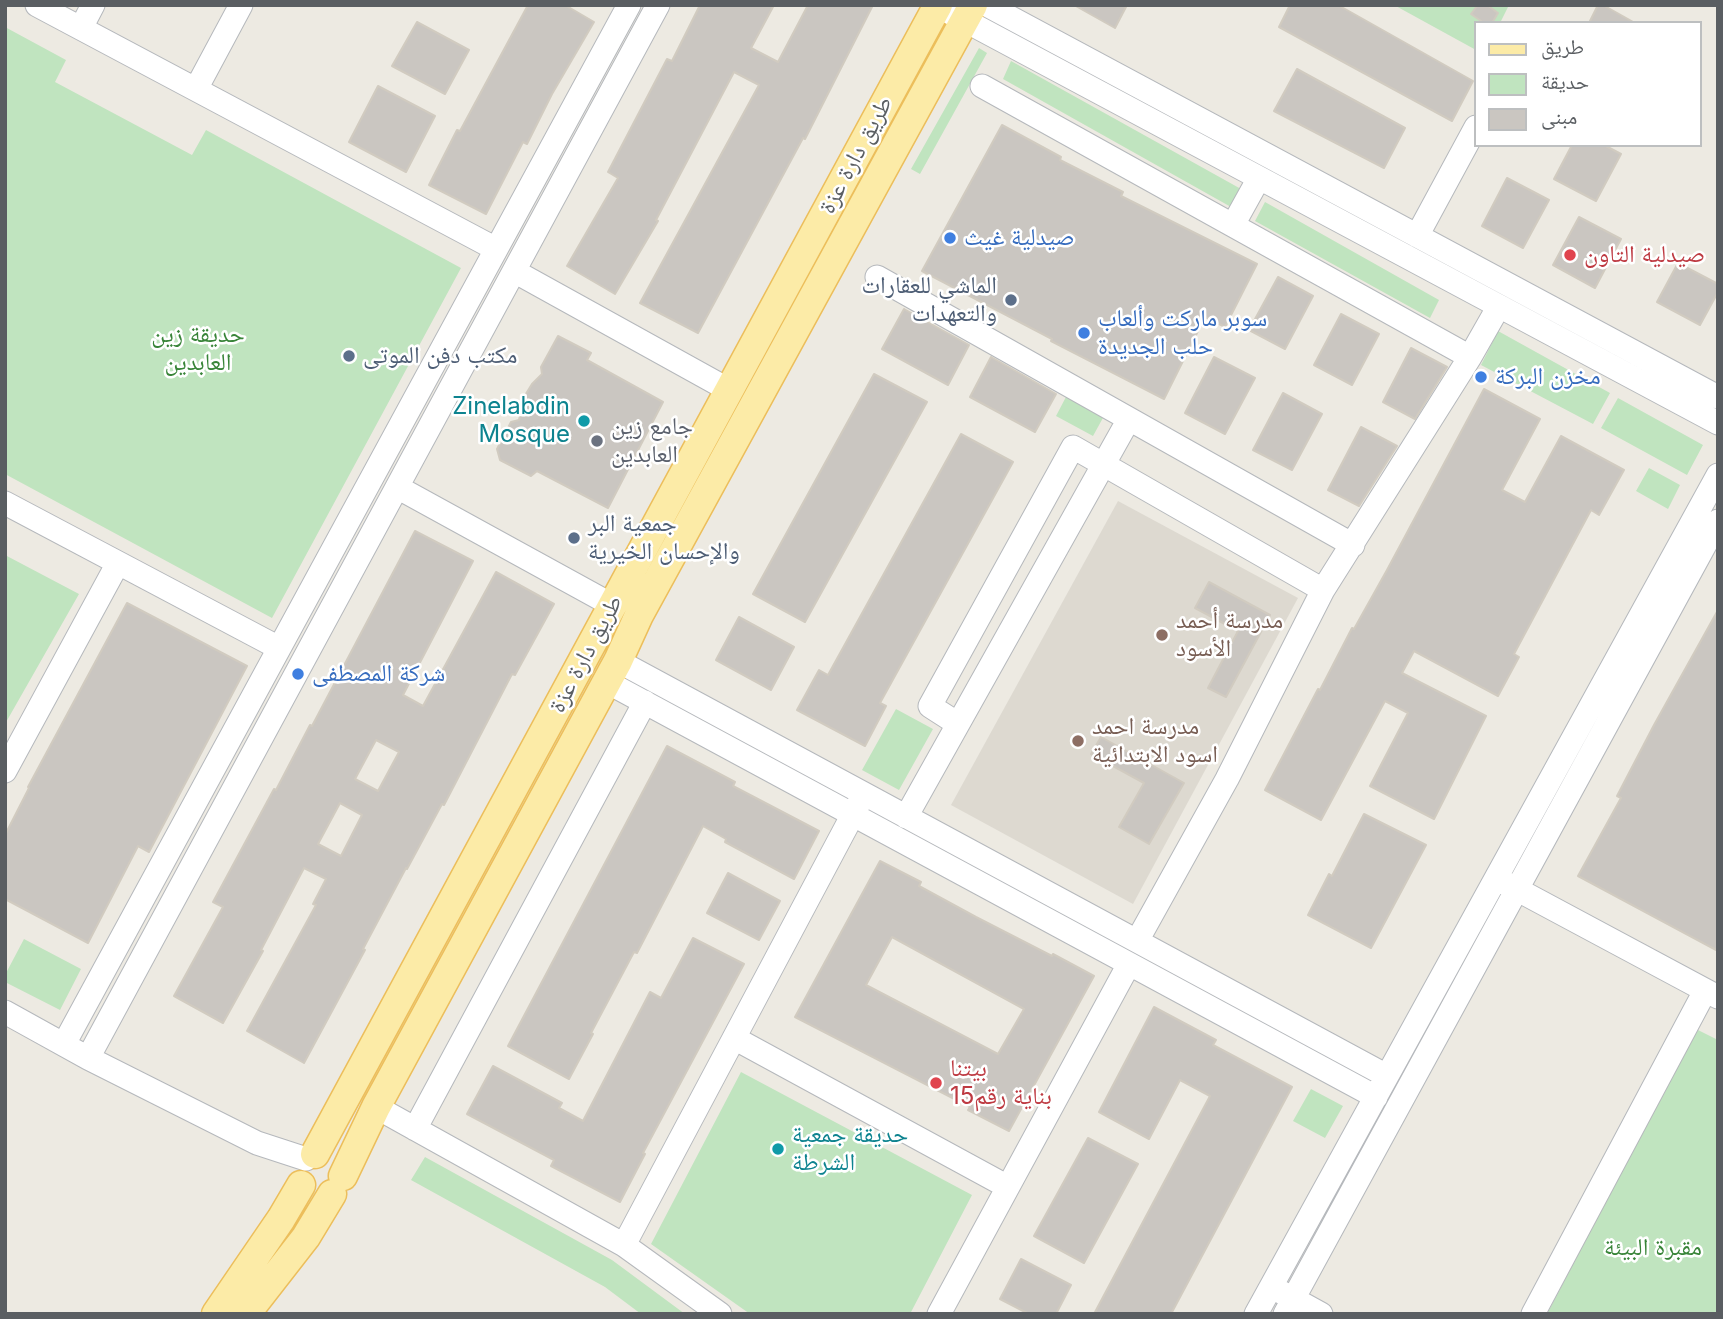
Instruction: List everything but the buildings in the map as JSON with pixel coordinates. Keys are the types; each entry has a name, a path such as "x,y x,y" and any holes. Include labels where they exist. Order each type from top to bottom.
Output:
{"main road":[{"name":"طريق دارة عزة","path":"216,1314 281,1219 305,1169 937,5"},
{"path":"246,1314 306,1237 337,1185 376,1107 612,671 646,603 975,10"},
{"path":"332,1157 338,1162 337,1185 317,1197 310,1195 305,1169 332,1157"}],"street":[{"path":"37,5 496,249"},
{"path":"81,28 93,5"},
{"path":"196,89 241,5"},
{"path":"64,1044 629,5"},
{"path":"88,1058 658,5"},
{"path":"937,5 975,10 1417,236 1718,397"},
{"path":"975,10 1259,178 1718,423"},
{"path":"982,86 1470,357"},
{"path":"1417,236 1474,131"},
{"path":"542,164 566,176"},
{"path":"1233,225 1259,178"},
{"path":"514,271 729,390"},
{"path":"877,277 1353,545"},
{"path":"1137,941 1227,779 1323,590 1470,357 1499,306"},
{"path":"437,358 461,369"},
{"path":"906,817 1129,419"},
{"path":"958,724 930,706 1073,447 1323,590"},
{"path":"1256,1314 1718,475"},
{"path":"397,487 612,605"},
{"path":"5,503 279,648"},
{"path":"1289,1306 1718,521"},
{"path":"331,554 355,566"},
{"path":"5,771 118,563"},
{"path":"612,671 645,702 1376,1097"},
{"path":"612,671 864,794 1387,1076"},
{"path":"415,1129 645,702"},
{"path":"624,1245 864,794"},
{"path":"1496,878 1715,995 1533,1314"},
{"path":"939,1314 1129,964"},
{"path":"5,1012 88,1058 305,1169"},
{"path":"734,1038 1007,1187"},
{"path":"376,1107 624,1245 720,1314"},
{"path":"1271,1287 1289,1306 1321,1314"}],"shaded area":[{"path":"1118,501 1298,598 1133,904 951,805"}],"green space":[{"path":"1394,5 1509,5 1501,21 1474,21 1474,49"},
{"name":"حديقة زين العابدين","path":"5,27 66,60 55,82 192,155 206,130 461,268 272,618 5,474"},
{"path":"979,48 987,53 920,174 911,169"},
{"path":"1011,61 1241,189 1231,207 1003,79"},
{"path":"1265,202 1439,300 1430,318 1255,221"},
{"path":"1498,331 1610,393 1593,424 1481,365"},
{"path":"1067,395 1104,416 1093,436 1056,416"},
{"path":"1618,398 1703,445 1687,475 1601,428"},
{"path":"1649,468 1680,485 1668,509 1636,491"},
{"path":"5,555 79,594 5,724"},
{"path":"896,709 933,729 899,790 862,770"},
{"path":"24,939 81,969 60,1010 5,982 5,975"},
{"name":"مقبرة البيئة","path":"1696,1029 1718,1040 1718,1314 1547,1314"},
{"path":"741,1072 972,1195 910,1314 750,1314 651,1244"},
{"path":"1311,1089 1343,1106 1325,1138 1293,1121"},
{"path":"425,1157 612,1260 685,1314 641,1314 605,1287 411,1180"}],"place":[{"name":"صيدلية غيث","path":"950,238"},
{"name":"صيدلية التاون","path":"1570,255"},
{"name":"الماشي للعقارات والتعهدات","path":"1011,300"},
{"name":"سوبر ماركت وألعاب حلب الجديدة","path":"1084,333"},
{"name":"مكتب دفن الموتى","path":"349,356"},
{"name":"مخزن البركة","path":"1481,377"},
{"name":"Zinelabdin Mosque","path":"584,421"},
{"name":"جامع زين العابدين","path":"597,441"},
{"name":"جمعية البر والإحسان الخيرية","path":"574,538"},
{"name":"مدرسة أحمد الأسود","path":"1162,635"},
{"name":"شركة المصطفى","path":"298,674"},
{"name":"مدرسة احمد اسود الابتدائية","path":"1078,741"},
{"name":"بيتنا بناية رقم15","path":"936,1083"},
{"name":"حديقة جمعية الشرطة","path":"778,1149"}]}
